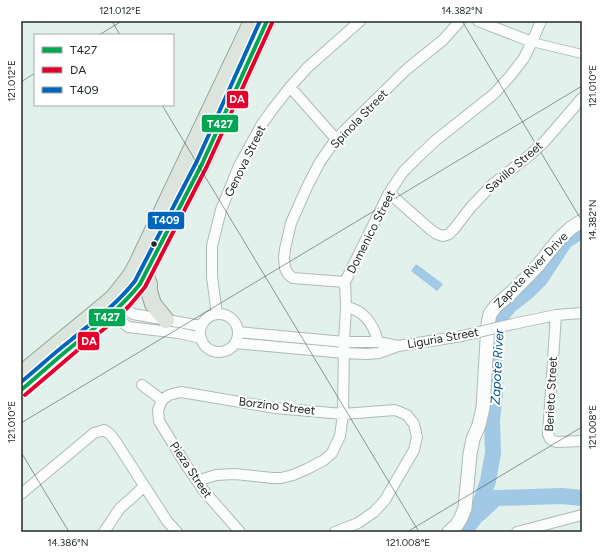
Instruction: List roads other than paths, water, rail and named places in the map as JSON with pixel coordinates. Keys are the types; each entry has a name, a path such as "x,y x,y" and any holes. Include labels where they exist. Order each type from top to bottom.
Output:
{"main road":[{"path":"21,390 65,352 113,306 136,266 252,21"},
{"path":"21,374 134,292 146,274 202,164 267,21"},
{"path":"146,274 153,304 166,320"}],"street":[{"name":"Genova Street","path":"217,314 212,277 212,246 221,210 239,166 262,124 290,87 308,67 360,21"},
{"name":"Spinola Street","path":"346,282 293,278 288,274 285,268 284,258 291,223 317,168 336,139 407,69 443,40 460,21"},
{"path":"478,21 532,42 582,54"},
{"name":"Domenico Street","path":"197,481 216,475 235,474 281,478 307,469 324,460 332,453 340,436 343,414 346,282 389,193 403,172 418,157 436,140 494,94 511,75 524,58 541,21"},
{"path":"290,87 336,139"},
{"name":"Savillo Street","path":"389,193 430,230 444,236 449,234 471,207 492,185 545,141 582,98"},
{"name":"Zapote River Drive","path":"449,532 456,526 465,508 470,454 483,408 488,324 490,314 496,306 526,278 560,238 571,228 582,222"},
{"path":"113,306 134,314 201,326"},
{"path":"113,306 128,327 178,333 201,338"},
{"path":"346,308 352,308 366,317 376,334 378,342"},
{"name":"Liguria Street","path":"235,343 344,353 379,353 398,346 462,336 556,315 582,313"},
{"path":"217,314 222,314 231,319 234,322 238,332 235,343 225,351 219,352 213,351 203,343 200,332 201,326 207,318 217,314"},
{"name":"Berieto Street","path":"556,315 548,434 550,439 556,442 582,441"},
{"name":"Liguria Street","path":"238,332 344,342 378,342 398,346"},
{"path":"142,385 162,400"},
{"name":"Borzino Street","path":"162,400 169,395 181,392 274,408 343,414 395,410 407,415 414,424 417,437 414,450 385,500 374,512 358,523 335,532"},
{"name":"Pieza Street","path":"162,400 158,410 159,421 197,481 211,500 240,532"},
{"path":"21,494 94,433 104,430 110,434 116,442 167,521 177,532"},
{"path":"104,532 120,508 144,486"},
{"path":"517,532 582,515"}],"water":[{"path":"416,264 443,284 437,291 411,271"}],"waterway":[{"name":"Zapote River","path":"464,532 476,516 488,481 493,453 492,420 495,393 495,340 501,316 509,306 527,292 540,279 565,241 582,230"},
{"path":"479,514 496,498 562,496 582,498"}]}
